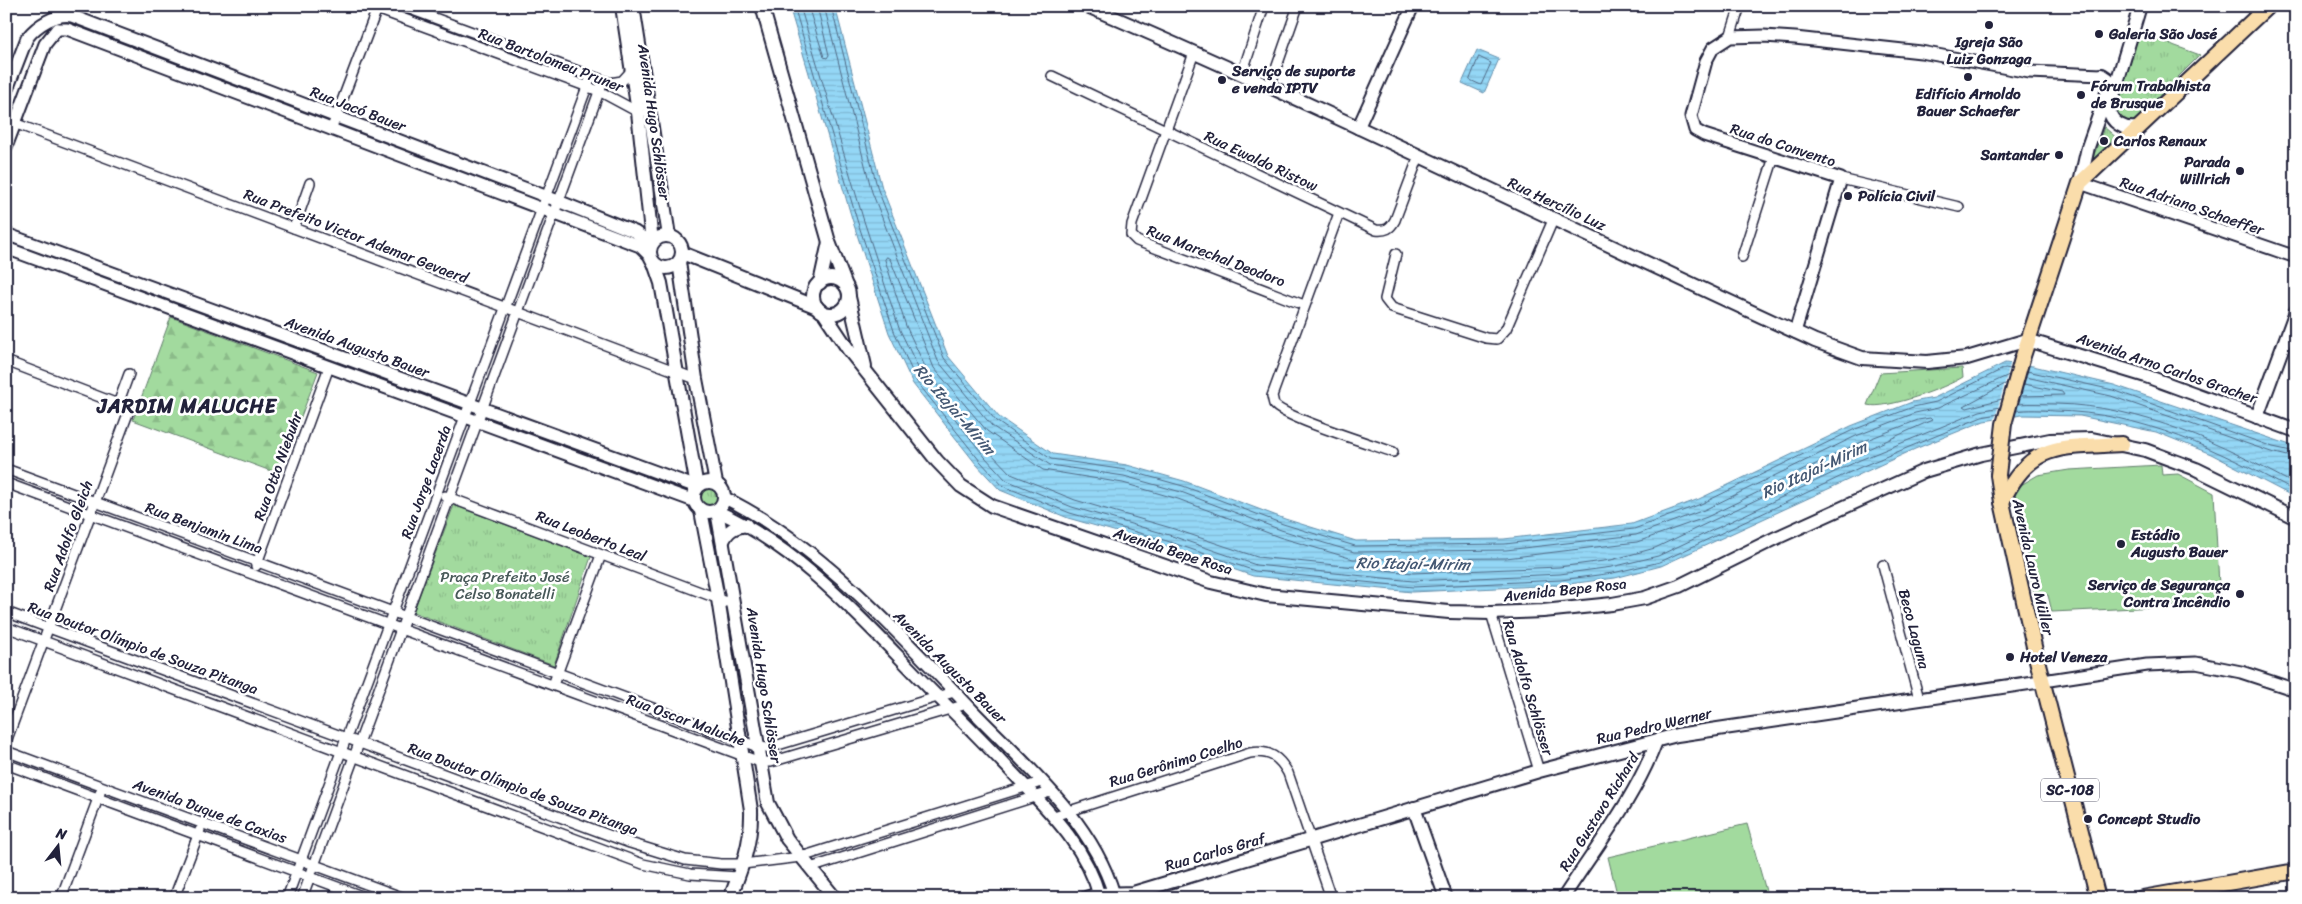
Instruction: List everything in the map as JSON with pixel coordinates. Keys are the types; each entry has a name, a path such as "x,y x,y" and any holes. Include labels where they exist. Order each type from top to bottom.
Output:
{"main road":[{"name":"Avenida Hugo Schlösser","path":"622,6 638,112 652,251 661,283 678,372 697,487"},
{"name":"Avenida Hugo Schlösser","path":"633,6 669,236"},
{"name":"Avenida Bepe Rosa","path":"762,6 829,242 848,292 867,371"},
{"name":"Rua Hercílio Luz","path":"1087,6 1270,86 1553,220 1833,348 1862,358 1926,362 1967,358 2027,340"},
{"path":"2138,128 2130,130 2113,121 2108,109 2140,6"},
{"path":"2080,184 2268,6"},
{"path":"2102,75 2112,72 2123,42 2132,30"},
{"path":"2027,340 2080,184 2088,147 2110,84 2108,79 2102,75"},
{"path":"680,257 666,268 652,251 660,236 669,236 677,240 680,257 696,379 716,483 723,490 725,498 717,510 709,513 698,506 697,487 706,482 716,483"},
{"path":"821,310 813,298 829,242"},
{"path":"680,257 834,314 843,310 848,292 837,279 830,278 800,292 778,292"},
{"name":"Avenida Bepe Rosa","path":"821,310 848,348 950,476 975,497 1008,513 1211,582 1249,592 1328,602 1491,613 1612,604 1665,591 1882,489 1957,460 2050,440 2092,439 2122,444 2170,458 2296,518"},
{"path":"2257,417 2296,311"},
{"name":"Avenida Lauro Müller","path":"2027,340 2004,424 1998,475 2002,502 2042,681 2098,898"},
{"name":"Avenida Arno Carlos Gracher","path":"2027,340 2146,376 2296,431"},
{"path":"2002,502 2013,482 2031,460 2037,456 2073,447 2122,444"},
{"name":"Avenida Hugo Schlösser","path":"698,506 718,599 744,756 752,823 743,864 730,898"},
{"name":"Avenida Hugo Schlösser","path":"717,510 735,605 760,762 772,813 787,840 835,898"},
{"path":"723,542 727,533 734,527 746,525"},
{"name":"Rua Pedro Werner","path":"1311,840 1539,771 1656,740 1723,727 2042,681"},
{"path":"1414,808 1446,898"},
{"name":"Rua Carlos Graf","path":"1095,897 1121,895 1311,840"},
{"path":"2142,898 2296,871"}],"street":[{"name":"Rua Bartolomeu Pruner","path":"402,6 610,83 622,80 632,70"},
{"path":"1242,74 1264,6"},
{"path":"1270,86 1298,6"},
{"path":"1358,128 1413,6"},
{"path":"1740,6 1730,37 1764,36 1795,38 1921,52 2029,72 2102,75"},
{"name":"Rua Bartolomeu Pruner","path":"374,7 587,87 638,112"},
{"path":"331,130 374,7"},
{"name":"Rua Jacó Bauer","path":"60,16 72,16 336,116 635,232 652,251 54,24 60,16"},
{"path":"6,92 27,38 54,24"},
{"path":"6,147 11,122 54,24"},
{"name":"Rua do Convento","path":"1730,37 1720,42 1709,53 1691,116 1695,130 1704,135 1841,179 1795,332"},
{"path":"500,55 504,44"},
{"name":"Rua Marechal Deodoro","path":"1194,53 1132,224 1130,235 1133,238 1304,305"},
{"name":"Rua Jorge Lacerda","path":"287,898 591,76"},
{"name":"Rua Ewaldo Ristow","path":"1052,76 1376,230 1384,231 1390,228 1419,156"},
{"name":"Rua Jorge Lacerda","path":"302,898 603,81"},
{"name":"Rua Prefeito Victor Ademar Gevaerd","path":"11,122 696,379"},
{"path":"431,168 435,154"},
{"path":"1742,257 1774,158"},
{"path":"1841,179 1959,207"},
{"path":"294,228 310,183"},
{"name":"Rua Adriano Schaeffer","path":"2080,184 2296,257"},
{"path":"1339,213 1272,396 1274,404 1317,425 1393,452"},
{"path":"1396,254 1385,299 1387,304 1392,308 1486,338 1498,339 1506,328 1553,220"},
{"name":"Avenida Augusto Bauer","path":"6,234 697,487"},
{"name":"Avenida Augusto Bauer","path":"6,248 583,460 698,506"},
{"path":"96,281 101,269"},
{"path":"193,317 198,304"},
{"path":"6,361 118,404 129,374"},
{"name":"Rua Otto Niebuhr","path":"254,574 329,367"},
{"path":"368,382 373,368"},
{"path":"395,391 399,378"},
{"name":"Rua Adolfo Gleich","path":"6,742 130,408 118,404"},
{"path":"583,460 587,447"},
{"name":"Rua Benjamin Lima","path":"6,469 406,617"},
{"name":"Rua Benjamin Lima","path":"6,483 401,629"},
{"name":"Rua Leoberto Leal","path":"437,493 735,605"},
{"name":"Avenida Augusto Bauer","path":"725,498 763,519 818,560 878,615 967,704 1068,810 1100,856 1121,895"},
{"name":"Avenida Augusto Bauer","path":"717,510 767,538 809,572 868,626 1036,796 1054,816 1088,866 1095,897"},
{"path":"174,545 179,533"},
{"path":"553,685 601,555"},
{"path":"809,572 818,560"},
{"name":"Beco Laguna","path":"1883,565 1919,699"},
{"path":"329,602 334,590"},
{"name":"Rua Doutor Olímpio de Souza Pitanga","path":"6,612 630,843 685,860 743,864 801,857 1042,782"},
{"name":"Rua Adolfo Schlösser","path":"1491,613 1539,771"},
{"path":"868,626 878,615"},
{"name":"Rua Oscar Maluche","path":"406,617 758,747 768,748 954,692"},
{"name":"Rua Doutor Olímpio de Souza Pitanga","path":"6,627 624,857 671,871 738,877"},
{"name":"Rua Oscar Maluche","path":"401,629 760,762 772,762 967,704"},
{"path":"434,641 439,629"},
{"path":"2042,681 2147,666 2196,663 2241,672 2296,690"},
{"path":"173,689 178,675"},
{"path":"625,712 629,699"},
{"path":"251,718 256,704"},
{"path":"847,724 852,738"},
{"name":"Rua Gustavo Richard","path":"1563,898 1636,787 1656,740"},
{"name":"Avenida Duque de Caxias","path":"6,751 315,864 387,895 404,898"},
{"name":"Rua Gerônimo Coelho","path":"1054,816 1250,752 1262,751 1276,757 1288,773 1330,898"},
{"name":"Avenida Duque de Caxias","path":"6,764 367,898"},
{"path":"453,793 458,779"},
{"path":"61,898 103,786"},
{"path":"810,868 1050,792"},
{"path":"543,827 548,813"},
{"path":"938,814 943,826"},
{"path":"174,898 203,823"},
{"path":"879,832 884,844"},
{"path":"624,857 630,843"}],"green space":[{"path":"2140,33 2200,55 2130,125 2115,114 2113,104"},
{"path":"2104,127 2118,139 2090,166"},
{"path":"171,317 318,372 279,474 133,420"},
{"path":"1962,368 1963,377 1943,387 1901,401 1876,406 1867,405 1880,373"},
{"name":"Estádio Augusto Bauer","path":"2161,465 2162,475 2178,474 2214,493 2220,604 2052,612 2048,595 2035,596 2014,489 2038,475 2069,470"},
{"path":"709,488 716,491 719,498 716,505 709,508 702,505 699,498 702,491"},
{"name":"Praça Prefeito José Celso Bonatelli","path":"454,505 591,557 554,665 413,612"},
{"path":"1747,824 1768,898 1618,898 1608,857"}],"water":[{"name":"Rio Itajaí-Mirim","path":"789,6 835,6 882,188 948,356 999,417 1053,454 1127,465 1184,481 1285,519 1356,541 1504,539 1632,524 1699,499 1851,426 1912,402 1934,398 2005,363 2033,366 2114,385 2296,447 2296,498 2211,454 2156,432 2080,416 2022,415 1984,421 1915,449 1661,566 1615,578 1561,585 1412,592 1253,576 1166,546 1068,518 1000,490 976,464 913,384 889,333 853,222"},
{"path":"1477,50 1499,59 1484,93 1462,83"}],"pier":[{"path":"2011,361 2029,363 2014,419 1994,422"}],"place":[{"name":"Igreja São Luiz Gonzaga","path":"1989,25"},
{"name":"Galeria São José","path":"2099,34"},
{"name":"Edifício Arnoldo Bauer Schaefer","path":"1968,77"},
{"name":"Serviço de suporte e venda IPTV","path":"1222,80"},
{"name":"Fórum Trabalhista de Brusque","path":"2081,95"},
{"name":"Carlos Renaux","path":"2104,141"},
{"name":"Santander","path":"2059,155"},
{"name":"Parada Willrich","path":"2240,171"},
{"name":"Polícia Civil","path":"1848,196"},
{"name":"Estádio Augusto Bauer","path":"2121,544"},
{"name":"Serviço de Segurança Contra Incêndio","path":"2240,594"},
{"name":"Hotel Veneza","path":"2010,657"},
{"name":"Concept Studio","path":"2088,819"}],"district":[{"name":"JARDIM MALUCHE","path":"187,406"}]}
